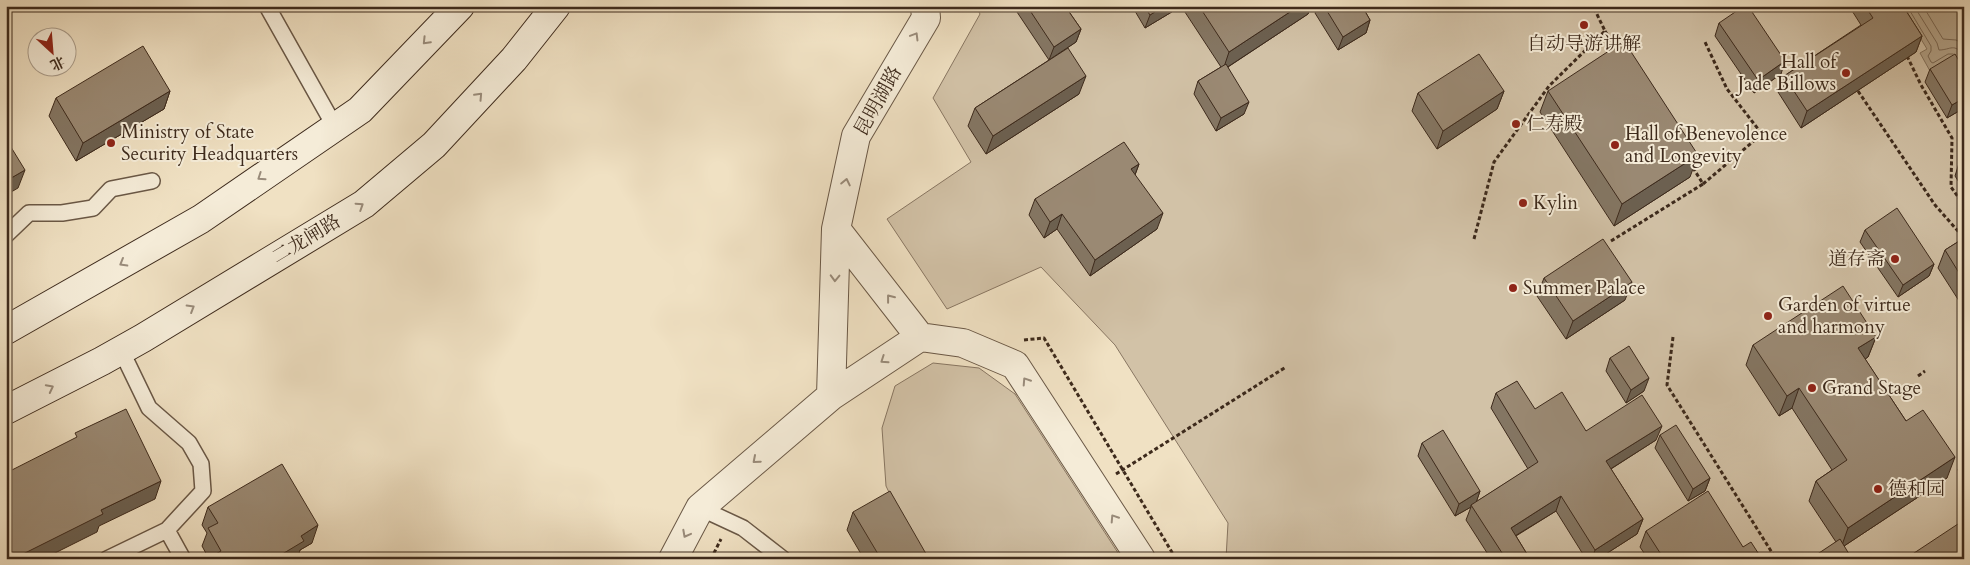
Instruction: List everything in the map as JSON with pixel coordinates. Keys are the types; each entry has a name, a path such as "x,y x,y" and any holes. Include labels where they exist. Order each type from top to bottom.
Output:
{"main road":[{"path":"6,330 201,219 360,110 460,6"},
{"name":"二龙闸路","path":"6,410 121,350 364,204 434,145 514,58 556,6"},
{"name":"昆明湖路","path":"831,396 836,229 856,136 926,18 926,6"},
{"path":"836,229 920,337"},
{"path":"673,559 700,508 831,396 920,337 963,344 1015,365 1141,559"}],"lane":[{"path":"267,6 334,127"},
{"path":"6,235 29,213 62,213 93,208 111,188 152,181"},
{"path":"107,559 167,530 203,491 201,464 189,443 149,408 121,350"},
{"path":"700,508 743,528 783,559"},
{"path":"167,530 183,559"}],"path":[{"path":"1593,6 1620,56"},
{"path":"1474,238 1494,162 1549,86 1605,31"},
{"path":"1612,241 1703,184 1762,134 1727,89 1705,42"},
{"path":"1904,49 1921,85 1952,138 1951,188 1964,204"},
{"path":"1858,91 1935,205 1964,238"},
{"path":"1688,160 1703,184"},
{"path":"1673,337 1668,385 1776,559"},
{"path":"1095,488 1286,367"},
{"path":"1918,376 1925,370"}],"shaded area":[{"name":"Summer Palace","path":"976,6 1964,6 1964,559 1226,559 1228,523 1115,345 1041,267 947,309 887,219 971,162 933,98 980,14"},
{"path":"933,363 979,368 1015,394 1122,559 925,559 908,532 886,486 882,428 895,386"}],"water":[{"path":"1901,6 1964,6 1964,77 1930,71 1920,53 1927,49"}],"building":[{"path":"1027,6 1065,6 1081,29 1054,47"},
{"path":"1144,6 1164,6 1150,15"},
{"path":"1199,6 1299,6 1229,52"},
{"path":"1324,6 1362,6 1370,20 1343,37"},
{"path":"1744,6 1748,6 1785,61 1758,80 1719,23"},
{"name":"Hall of Jade Billows","path":"1865,6 1903,6 1922,36 1807,111 1784,76 1873,18"},
{"name":"Hall of Benevolence and Longevity","path":"1624,41 1698,155 1622,204 1548,91"},
{"path":"143,46 170,91 83,143 56,98"},
{"path":"1068,48 1086,76 993,136 975,108"},
{"path":"1479,54 1504,91 1443,131 1418,93"},
{"path":"1955,54 1964,69 1964,98 1952,105 1930,69"},
{"path":"1226,64 1249,102 1221,118 1198,81"},
{"path":"6,139 25,170 6,181"},
{"path":"1124,142 1139,164 1131,169 1163,213 1095,260 1062,214 1050,222 1035,199"},
{"path":"1964,160 1964,170 1959,163"},
{"name":"道存斋","path":"1897,208 1934,264 1903,285 1865,230"},
{"path":"1964,238 1964,281 1945,250"},
{"path":"1603,239 1632,282 1573,321 1544,278"},
{"path":"1843,286 1876,337 1858,348 1906,421 1923,410 1955,457 1848,528 1816,481 1847,460 1799,388 1787,396 1753,345"},
{"path":"1629,346 1649,378 1631,390 1610,358"},
{"path":"1517,381 1535,409 1562,392 1586,431 1642,395 1662,426 1606,461 1643,519 1595,550 1561,496 1511,528 1530,559 1506,559 1471,505 1538,462 1496,393"},
{"path":"126,409 161,481 101,510 103,514 13,559 6,559 6,473 77,437 75,433"},
{"path":"1676,425 1710,478 1693,489 1660,435"},
{"path":"1443,430 1480,491 1459,504 1422,443"},
{"path":"282,464 318,525 301,536 304,541 274,559 216,559 214,555 221,551 208,528 218,523 208,507"},
{"path":"890,491 929,559 881,559 853,512"},
{"path":"1708,491 1743,547 1751,542 1762,559 1664,559 1646,531"},
{"path":"1964,520 1964,559 1905,559"},
{"path":"1840,539 1852,559 1810,559"},
{"path":"164,554 166,559 156,559"}],"place":[{"name":"自动导游讲解","path":"1584,25"},
{"name":"Hall of Jade Billows","path":"1846,73"},
{"name":"仁寿殿","path":"1516,124"},
{"name":"Ministry of State Security Headquarters","path":"111,143"},
{"name":"Hall of Benevolence and Longevity","path":"1615,145"},
{"name":"Kylin","path":"1523,203"},
{"name":"道存斋","path":"1895,259"},
{"name":"Summer Palace","path":"1513,288"},
{"name":"Garden of virtue and harmony","path":"1768,316"},
{"name":"Grand Stage","path":"1812,388"},
{"name":"德和园","path":"1878,489"}]}
